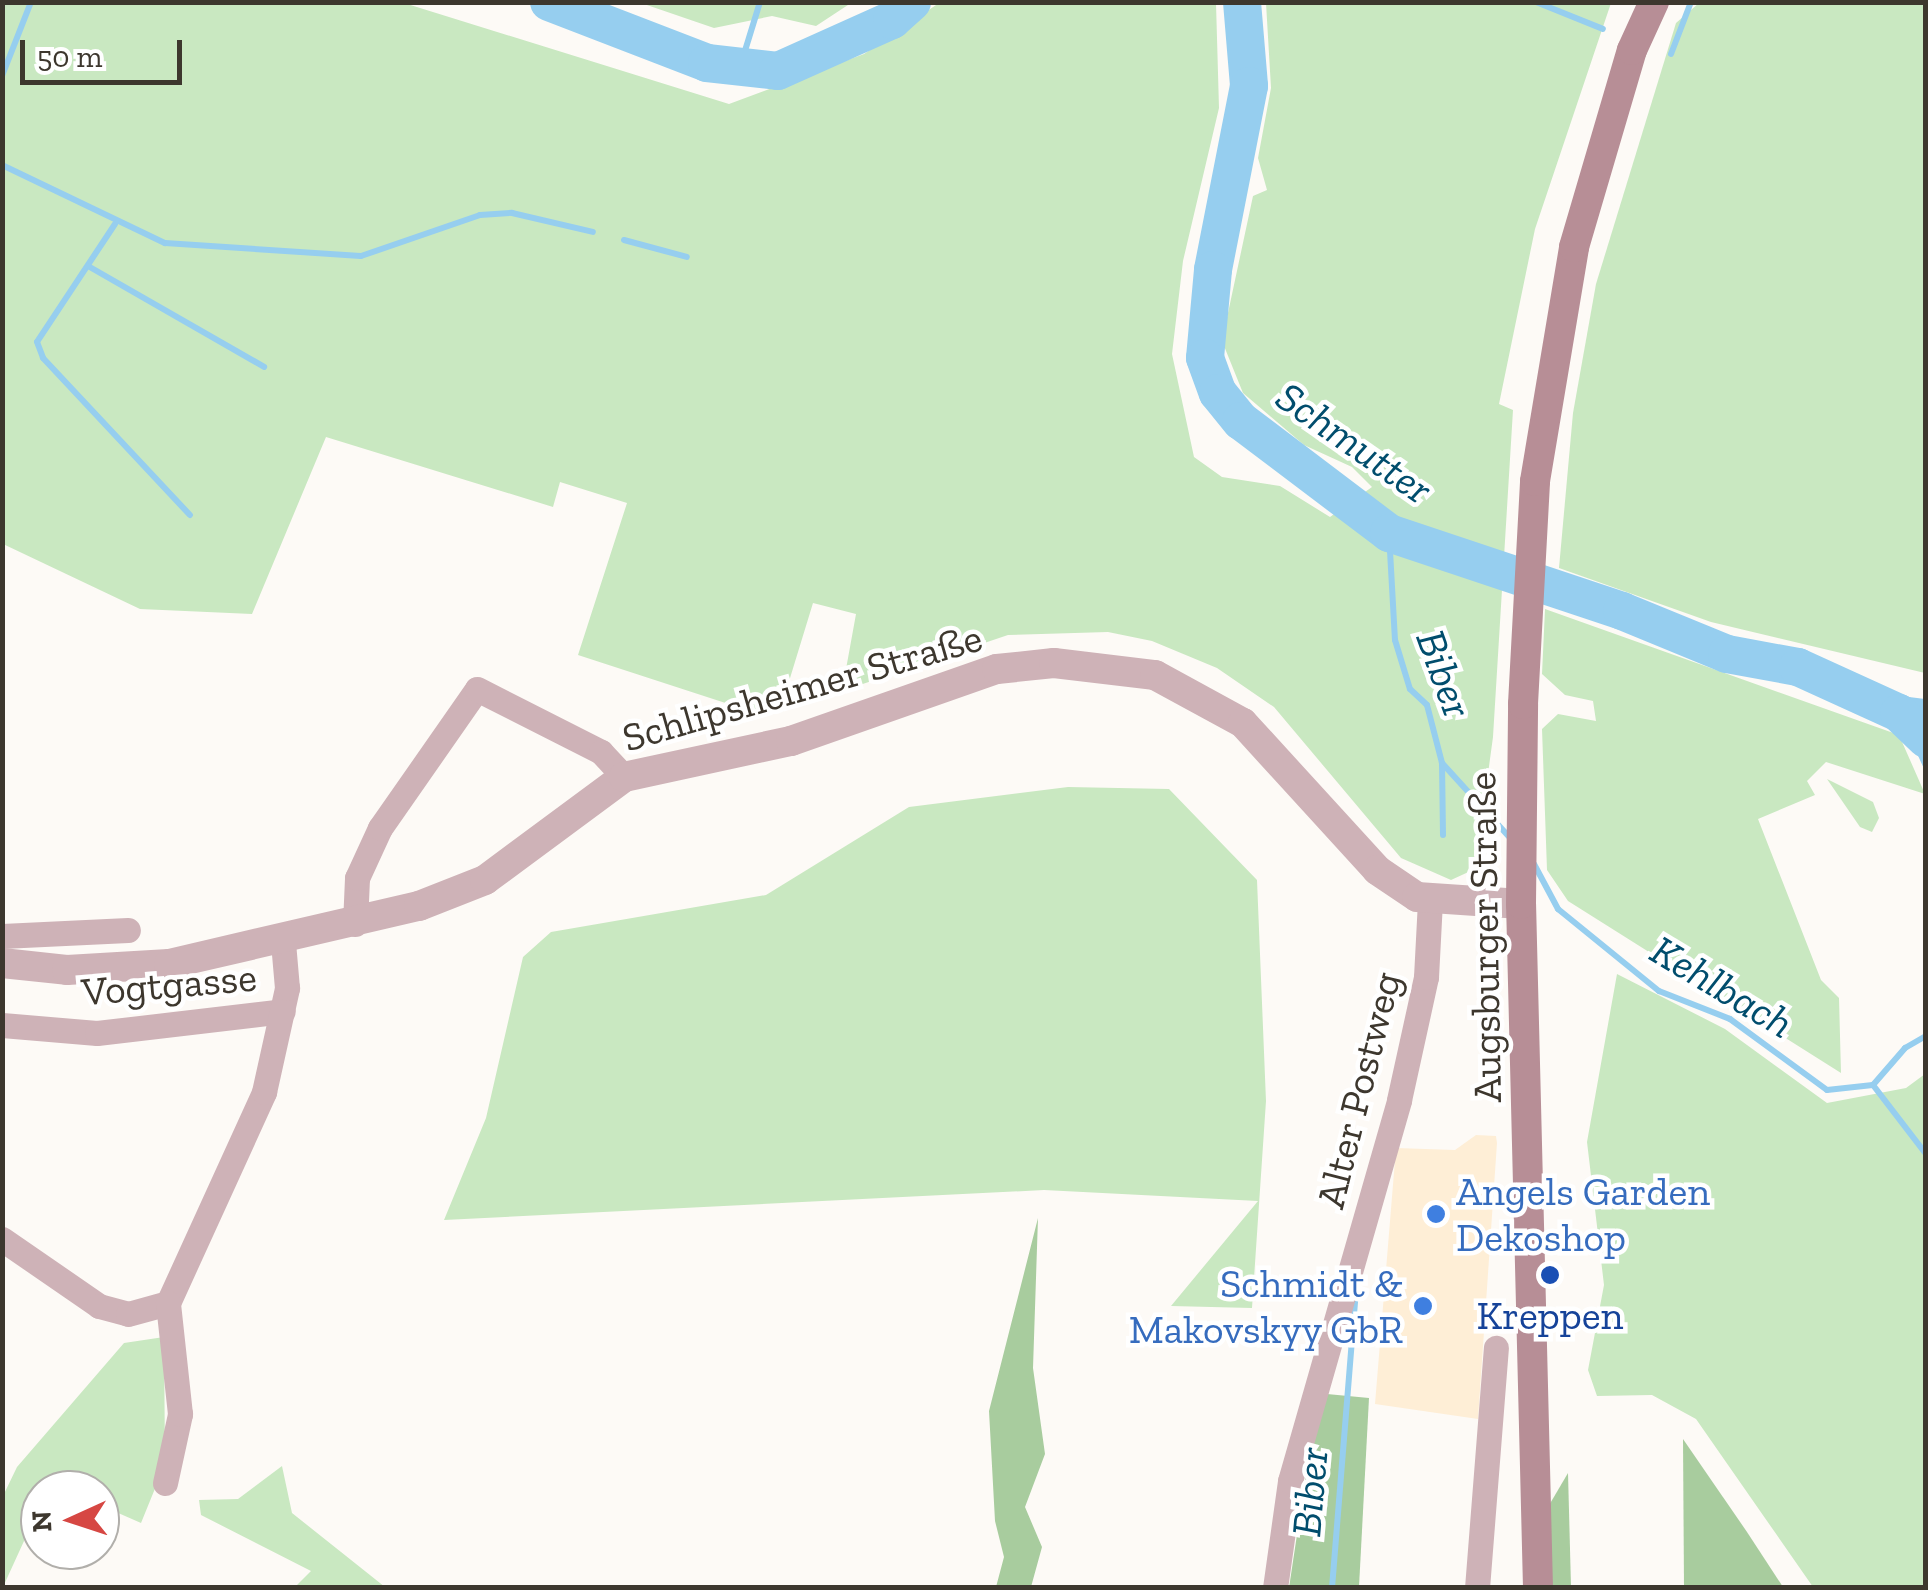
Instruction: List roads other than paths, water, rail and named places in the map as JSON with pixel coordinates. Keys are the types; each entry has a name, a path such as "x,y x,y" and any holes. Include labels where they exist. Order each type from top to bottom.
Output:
{"main road":[{"name":"Augsburger Straße","path":"1538,1588 1521,897 1521,791 1532,537 1547,382 1574,247 1636,43 1654,2"}],"street":[{"name":"Schlipsheimer Straße","path":"2,963 113,969 284,942 355,924 486,880 624,777 790,741 997,670 1054,663 1120,666 1194,691 1243,723 1377,870 1430,900 1521,897"},
{"path":"355,924 357,878 380,828 476,689 601,752 624,777"},
{"name":"Alter Postweg","path":"1274,1588 1290,1481 1403,1082 1426,978 1430,900"},
{"path":"2,936 128,930"},
{"path":"165,1482 180,1414 168,1303 264,1092 283,1011 284,942"},
{"name":"Vogtgasse","path":"2,1025 97,1033 283,1011"},
{"path":"2,1239 99,1306 128,1314 168,1303"},
{"path":"1477,1588 1496,1348"}],"water":[{"path":"1909,697 1925,699 1925,771 1910,738 1895,725 1899,704"}],"waterway":[{"path":"2,76 31,2"},
{"name":"Schmutter","path":"549,2 707,63 778,71 892,20 912,2"},
{"path":"740,67 760,2"},
{"name":"Schmutter","path":"1242,2 1249,86 1213,270 1205,358 1218,393 1241,421 1389,533 1622,611 1727,654 1798,667 1899,713 1926,739"},
{"path":"1536,2 1603,29"},
{"path":"1671,54 1691,2"},
{"path":"2,165 165,243 361,256 480,215 512,213 593,232"},
{"path":"115,224 37,342 43,358 190,515"},
{"path":"624,240 687,257"},
{"path":"88,266 264,367"},
{"name":"Biber","path":"1389,533 1395,640 1410,689 1427,705 1442,763 1443,835"},
{"name":"Kehlbach","path":"1442,763 1512,840"},
{"name":"Kehlbach","path":"1534,864 1558,909 1659,991 1730,1019 1827,1090 1873,1085 1926,1154"},
{"name":"Kehlbach","path":"1873,1085 1905,1048 1926,1036"},
{"name":"Biber","path":"1332,1588 1356,1290"}],"place":[{"name":"Angels Garden Dekoshop","path":"1436,1214"},
{"name":"Kreppen","path":"1550,1275"},
{"name":"Schmidt & Makovskyy GbR","path":"1423,1306"}]}
